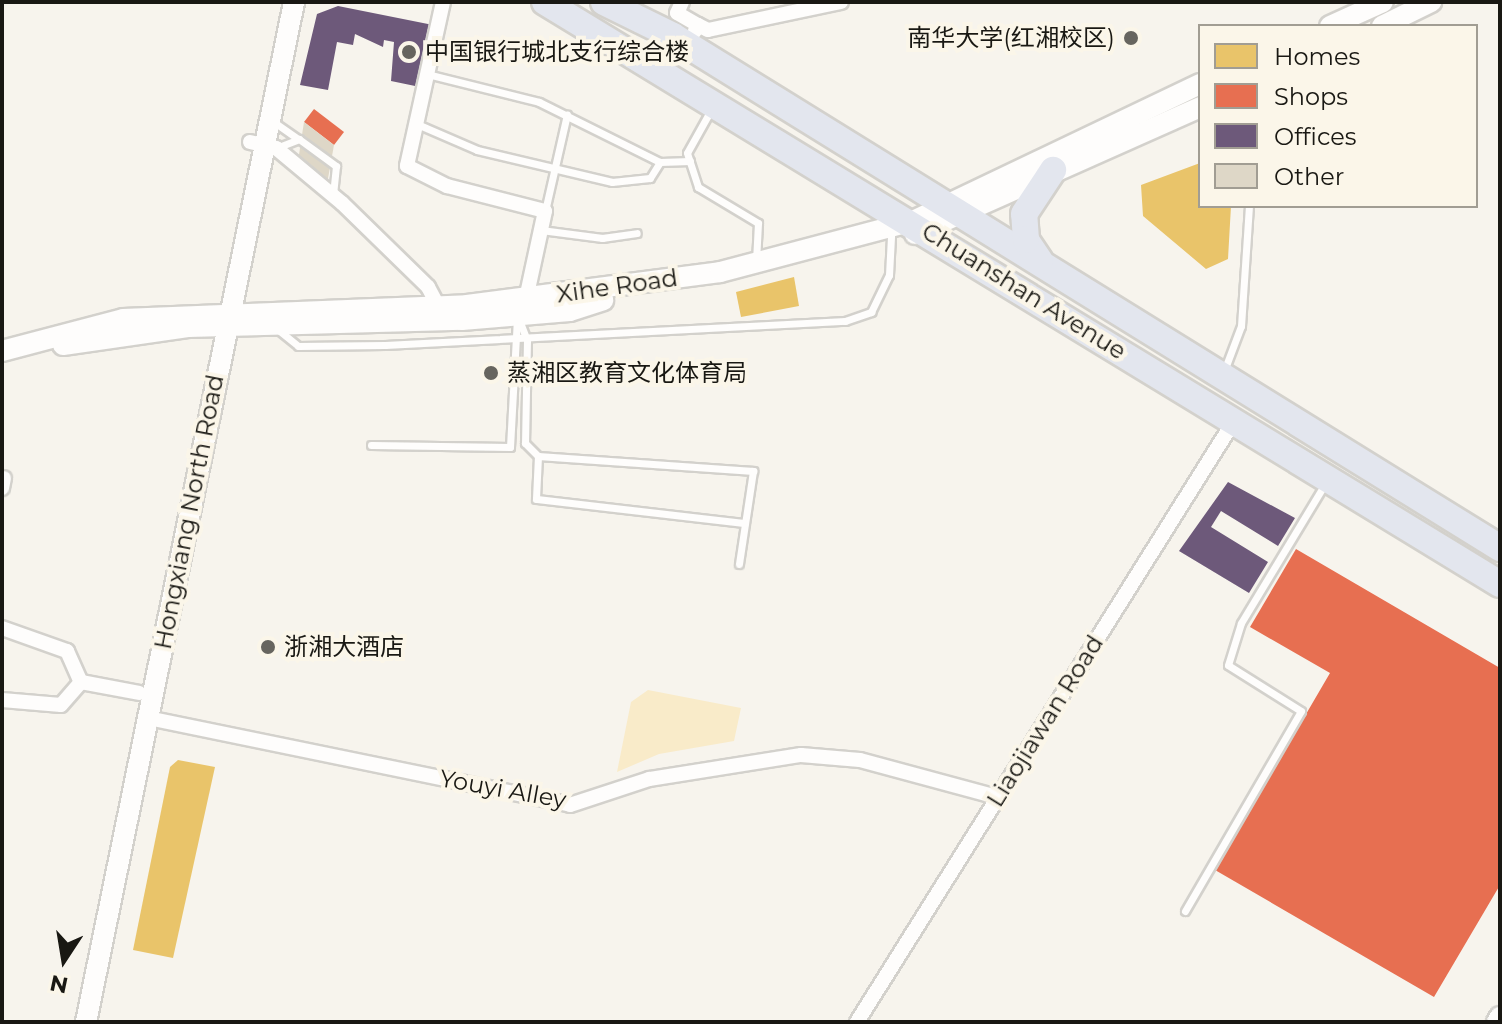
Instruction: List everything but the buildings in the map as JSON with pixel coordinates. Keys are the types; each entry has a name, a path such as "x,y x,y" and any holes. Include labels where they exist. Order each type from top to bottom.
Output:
{"highway":[{"name":"Chuanshan Avenue","path":"545,2 922,227 1500,584"},
{"name":"Chuanshan Avenue","path":"604,2 693,35 877,164 1500,548"},
{"path":"1042,165 1024,214 1026,240 1045,267"}],"main road":[{"name":"Hongxiang North Road","path":"263,145 280,2"},
{"name":"Hongxiang North Road","path":"72,1022 139,693 294,2"},
{"path":"1334,24 1383,2"},
{"path":"1386,24 1431,2"},
{"name":"Xihe Road","path":"2,363 79,341 221,319 275,327 443,314 722,284 922,227 1198,85"},
{"name":"Xihe Road","path":"1042,165 1198,108"},
{"path":"877,164 951,188 1042,165"},
{"name":"Xihe Road","path":"520,305 755,262 922,227"},
{"name":"Xihe Road","path":"2,351 107,322 443,314"},
{"name":"Hongxiang North Road","path":"86,1022 148,718 221,319"}],"street":[{"path":"443,2 407,166 447,186 545,211 520,305"},
{"path":"682,2 677,13 693,35 841,2"},
{"path":"263,145 333,195 443,314"},
{"name":"Liaojiawan Road","path":"857,1022 1234,421"},
{"path":"2,628 67,651 81,682"},
{"path":"81,682 139,693"},
{"path":"2,700 61,705 81,682"},
{"name":"Youyi Alley","path":"148,718 570,805 649,779 801,755 860,760 997,797"}],"lane":[{"path":"427,74 567,114 660,162 690,161"},
{"path":"716,102 690,161 698,187 758,223 755,262"},
{"path":"545,211 567,114"},
{"path":"269,118 336,166 333,195"},
{"path":"417,124 477,150 612,182 650,178 660,162"},
{"path":"263,145 299,139"},
{"path":"1221,376 1241,326 1249,208"},
{"path":"541,230 602,238 637,233"},
{"path":"275,327 298,346 527,340 845,321 871,312 889,275 891,236"},
{"path":"520,305 527,340 525,443 538,456 753,471 739,564"},
{"path":"371,445 510,447 515,340 520,305"},
{"path":"538,456 536,499 745,523"},
{"path":"1185,911 1301,711 1228,665 1241,623 1328,479"}],"shaded area":[{"path":"648,690 741,708 734,741 659,754 617,772 631,702"}],"place":[{"name":"南华大学(红湘校区)","path":"1131,38"},
{"name":"中国银行城北支行综合楼","path":"409,52"},
{"name":"蒸湘区教育文化体育局","path":"491,373"},
{"name":"浙湘大酒店","path":"268,647"}]}
